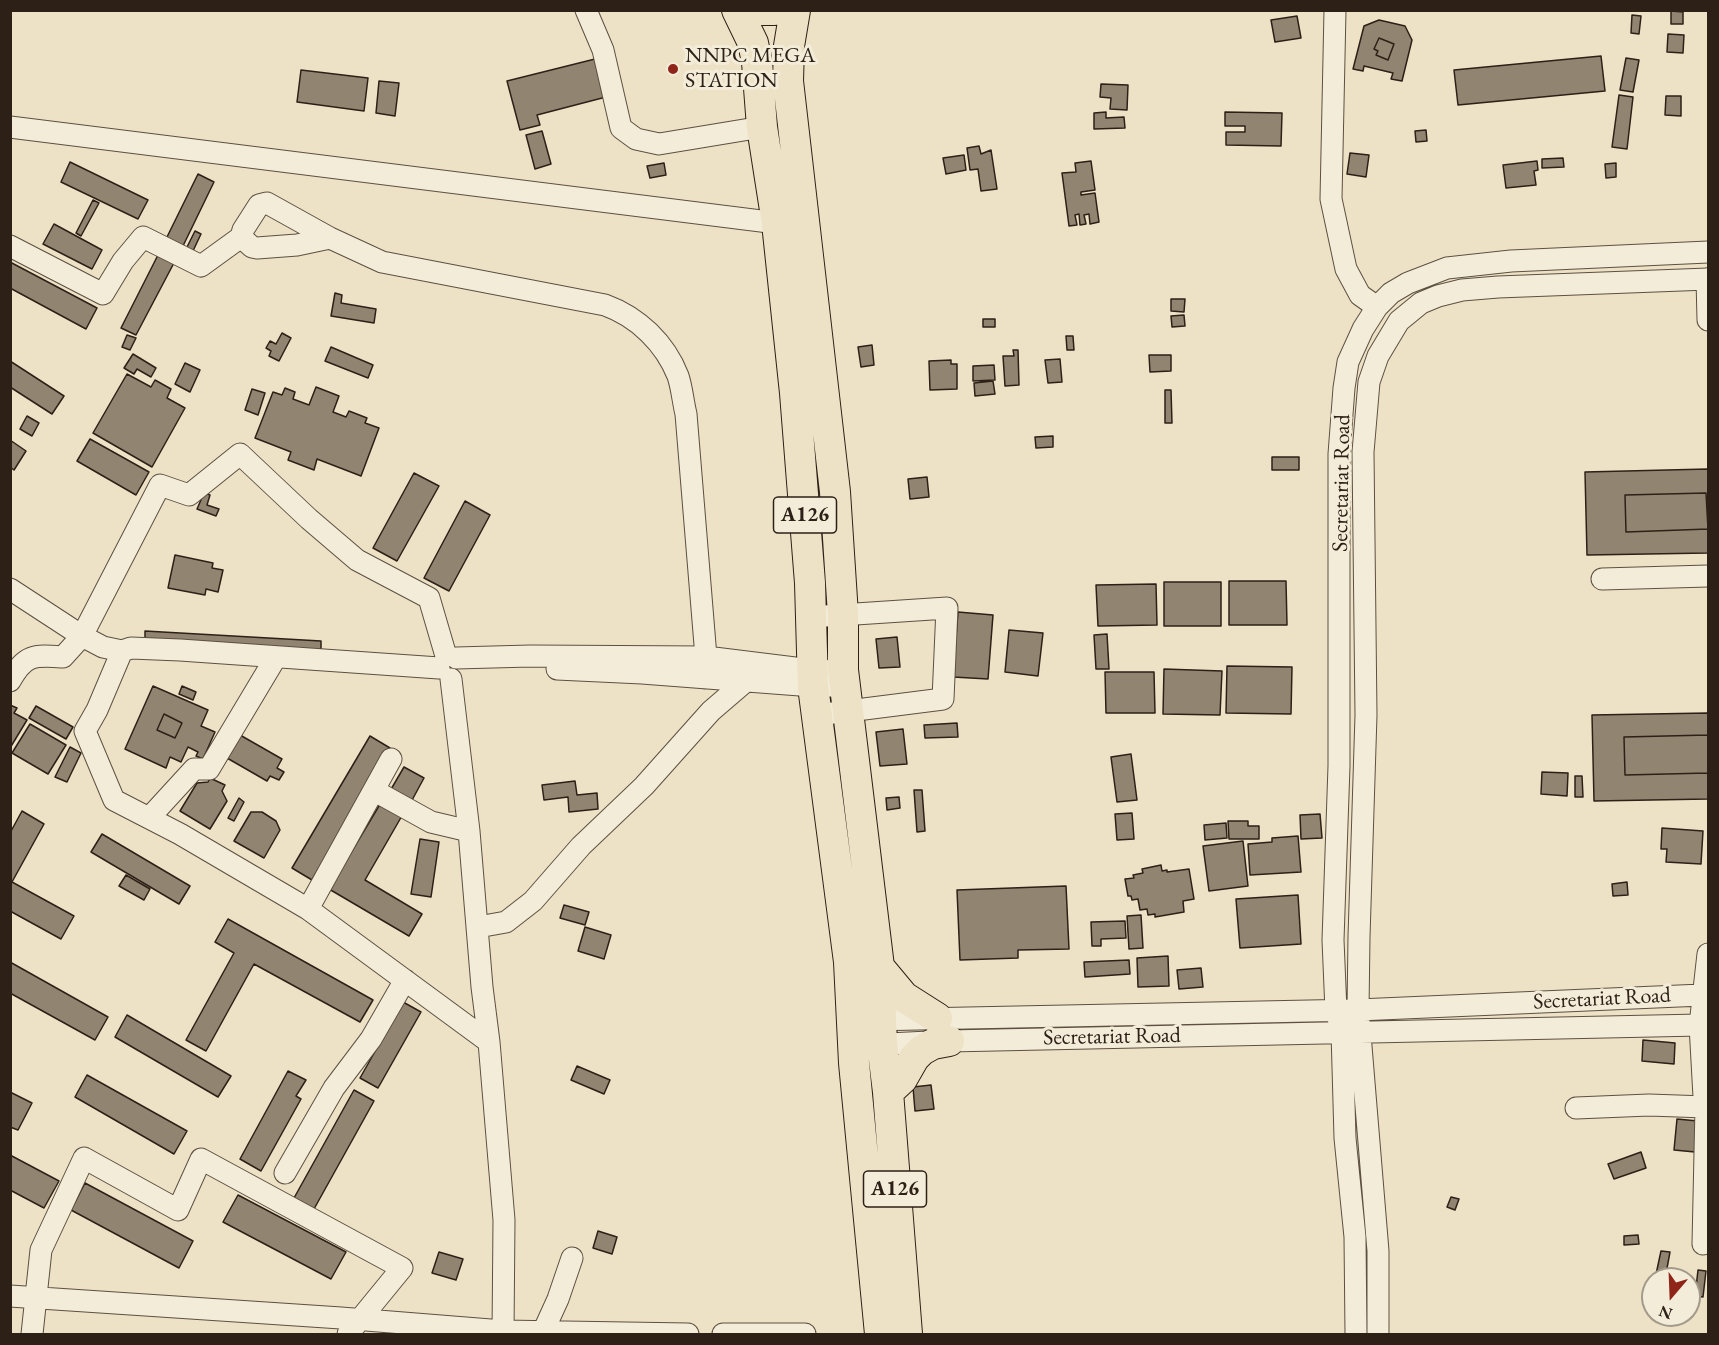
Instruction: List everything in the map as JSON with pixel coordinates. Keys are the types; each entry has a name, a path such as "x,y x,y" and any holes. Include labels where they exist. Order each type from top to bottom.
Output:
{"highway":[{"name":"A126","path":"737,10 753,43 758,62 762,127 777,224 795,393 810,583 814,690 849,962 867,1033 888,1092 907,1335"},
{"path":"754,10 775,10"},
{"name":"A126","path":"795,10 789,46 788,81 835,492 845,689 879,967 867,1033 880,1335"},
{"path":"879,967 904,997 943,1030 933,1044 914,1058 902,1079 888,1092"}],"street":[{"path":"586,10 603,50 621,128 636,139 659,144 762,127"},
{"path":"1335,10 1331,199 1346,269 1360,295 1377,308"},
{"path":"10,127 777,224"},
{"path":"10,246 104,294 123,261 143,237 201,266 240,237 256,208 261,203 267,203 330,238 382,262 605,305 624,312 654,338 668,356 678,377 686,414 706,667"},
{"path":"1708,236 1708,252"},
{"path":"240,237 256,248 297,245 330,238"},
{"name":"Secretariat Road","path":"1378,1335 1378,1251 1351,1032 1336,1011 1334,940 1339,766 1341,423 1348,362 1355,345 1377,308 1391,293 1425,275 1457,266 1511,261 1708,252"},
{"path":"1708,279 1708,320"},
{"name":"Secretariat Road","path":"1356,1335 1355,1238 1345,1138 1351,1032 1358,1010 1366,714 1363,452 1369,382 1378,356 1399,321 1412,309 1438,296 1462,290 1708,279"},
{"path":"13,670 35,655 63,657 82,636 160,485 189,495 240,454 309,519 357,560 429,598 450,667 469,831 504,1220 503,1333"},
{"path":"1602,579 1708,576"},
{"path":"10,588 82,636 103,647 122,651 131,648 450,667 554,669 706,667 814,690 845,689 943,699 947,608 810,617"},
{"path":"122,651 85,731 114,800 150,817 308,909 489,1042"},
{"path":"150,817 194,769 209,769 276,657"},
{"path":"706,667 746,681 814,690 845,689"},
{"path":"478,927 506,922 533,902 580,846 644,786 711,711 746,681"},
{"path":"308,909 391,759"},
{"path":"375,791 431,822 469,831"},
{"path":"1703,1244 1707,1107 1700,1025 1708,954"},
{"path":"285,1173 334,1088 370,1039 405,980"},
{"name":"Secretariat Road","path":"867,1033 1702,995"},
{"name":"Secretariat Road","path":"943,1030 1351,1032 1700,1025"},
{"path":"1576,1108 1649,1105 1707,1107"},
{"path":"32,1335 41,1250 84,1158 178,1210 201,1159 402,1268 354,1327"},
{"path":"543,1332 558,1299 572,1258"},
{"path":"10,1296 354,1327 503,1333 688,1335"},
{"path":"723,1335 805,1334"}],"building":[{"path":"1671,11 1683,12 1683,24 1671,24"},
{"path":"1632,15 1641,16 1639,34 1631,33"},
{"path":"1297,16 1301,38 1275,42 1271,20"},
{"path":"1379,20 1405,26 1412,40 1402,81 1391,79 1393,73 1364,66 1363,71 1353,69 1364,26","holes":["1379,38 1394,44 1388,60 1376,55 1378,51 1374,49"]},
{"path":"1668,34 1684,35 1683,53 1667,52"},
{"path":"1379,38 1394,44 1388,60 1376,55 1378,51 1374,49"},
{"path":"1601,56 1605,91 1458,105 1454,70"},
{"path":"1626,58 1639,60 1633,92 1620,90"},
{"path":"595,59 606,97 537,115 540,125 520,130 507,81"},
{"path":"301,70 368,78 364,111 297,102"},
{"path":"379,81 399,83 395,116 376,113"},
{"path":"1101,84 1128,85 1127,110 1110,109 1111,98 1100,97"},
{"path":"1619,95 1633,97 1627,149 1612,147"},
{"path":"1666,96 1681,96 1681,116 1665,115"},
{"path":"1106,112 1106,118 1124,117 1125,128 1094,129 1094,113"},
{"path":"1225,112 1282,113 1281,146 1226,145 1226,132 1245,132 1245,126 1225,126"},
{"path":"1426,130 1427,141 1416,142 1415,131"},
{"path":"542,131 551,164 535,169 526,135"},
{"path":"979,146 981,154 991,150 997,189 981,191 978,169 970,170 967,148"},
{"path":"1350,153 1369,155 1366,177 1347,174"},
{"path":"964,155 966,170 946,174 943,158"},
{"path":"1563,158 1564,167 1542,168 1542,159"},
{"path":"1091,161 1095,190 1081,192 1081,195 1095,193 1099,222 1090,224 1089,214 1084,215 1086,224 1080,225 1079,214 1075,215 1077,225 1069,226 1062,173 1076,172 1075,163"},
{"path":"1537,161 1538,170 1534,171 1536,185 1506,188 1503,165"},
{"path":"70,162 148,200 138,219 61,182"},
{"path":"664,163 666,175 650,178 647,166"},
{"path":"1616,163 1616,177 1606,178 1605,164"},
{"path":"198,174 214,182 182,248 166,239"},
{"path":"93,200 99,203 81,236 76,233"},
{"path":"54,224 102,250 92,269 43,244"},
{"path":"195,231 201,234 192,253 186,249"},
{"path":"159,253 175,261 136,335 121,328"},
{"path":"10,262 97,308 86,329 10,288"},
{"path":"335,293 342,295 341,303 376,309 374,323 331,316"},
{"path":"1171,299 1185,299 1184,312 1171,311"},
{"path":"1184,315 1185,326 1172,327 1171,316"},
{"path":"983,319 995,319 995,327 983,327"},
{"path":"282,333 291,338 279,361 269,356 271,351 266,348 270,341 276,344"},
{"path":"127,335 136,338 130,350 122,347"},
{"path":"1066,336 1073,336 1074,350 1067,350"},
{"path":"872,345 874,365 861,367 858,347"},
{"path":"331,347 373,365 368,378 325,361"},
{"path":"1013,350 1018,350 1019,385 1005,386 1003,356 1014,356"},
{"path":"133,354 156,368 151,377 137,369 134,374 124,368"},
{"path":"1149,355 1171,355 1171,371 1150,372"},
{"path":"1060,359 1062,382 1048,383 1045,360"},
{"path":"951,360 951,364 957,364 957,389 930,390 929,361"},
{"path":"10,361 64,396 52,414 10,387"},
{"path":"185,363 200,370 190,392 175,384"},
{"path":"994,365 995,380 973,381 973,366"},
{"path":"127,374 151,387 155,380 171,389 167,398 185,408 152,467 93,433"},
{"path":"993,381 995,394 975,396 974,383"},
{"path":"316,387 339,396 333,412 346,417 349,411 367,418 365,423 379,428 361,476 317,459 314,470 288,460 291,452 255,438 273,392 282,395 285,388 295,392 293,399 309,405"},
{"path":"252,389 265,393 258,415 245,410"},
{"path":"1165,390 1171,390 1172,423 1165,423"},
{"path":"27,416 39,423 32,436 20,429"},
{"path":"1053,436 1053,447 1036,448 1035,437"},
{"path":"90,439 149,472 136,495 77,461"},
{"path":"10,440 26,451 14,470 10,467"},
{"path":"1272,457 1299,457 1299,470 1272,470"},
{"path":"1708,469 1708,529 1708,553 1587,555 1585,472","holes":["1706,493 1708,529 1626,532 1625,495"]},
{"path":"414,473 439,486 397,561 373,548"},
{"path":"927,477 929,497 910,499 908,479"},
{"path":"204,493 210,495 207,505 219,509 216,516 197,509"},
{"path":"1706,493 1708,529 1626,532 1625,495"},
{"path":"465,501 490,515 449,591 424,578"},
{"path":"175,555 213,563 212,568 223,570 218,592 206,589 205,595 168,588"},
{"path":"1229,581 1286,581 1287,625 1229,625"},
{"path":"1164,582 1221,582 1221,626 1164,626"},
{"path":"1156,584 1157,625 1098,626 1096,585"},
{"path":"958,612 993,615 988,679 953,677"},
{"path":"1009,630 1043,633 1038,676 1005,672"},
{"path":"145,631 321,641 321,650 145,640"},
{"path":"1107,634 1109,669 1096,669 1094,635"},
{"path":"897,637 900,667 879,668 876,639"},
{"path":"1227,666 1292,667 1291,714 1226,713"},
{"path":"1164,669 1222,671 1220,715 1163,714"},
{"path":"1105,672 1154,672 1155,713 1106,713"},
{"path":"153,686 208,710 201,726 215,732 203,759 196,756 198,752 188,747 181,762 170,757 166,768 125,749","holes":["164,714 182,723 175,738 157,730"]},
{"path":"182,686 196,692 193,700 179,694"},
{"path":"10,705 17,708 14,713 27,720 10,748"},
{"path":"36,706 73,727 66,739 29,718"},
{"path":"1708,713 1708,735 1624,737 1625,775 1708,773 1708,799 1594,801 1592,715"},
{"path":"164,714 182,723 175,738 157,730"},
{"path":"957,723 958,737 925,738 924,725"},
{"path":"30,724 66,745 48,774 12,753"},
{"path":"903,729 907,764 880,766 876,732"},
{"path":"240,735 282,759 277,768 284,772 279,780 270,776 267,781 227,758"},
{"path":"1708,735 1708,773 1625,775 1624,737"},
{"path":"370,736 390,748 312,880 292,868"},
{"path":"70,747 81,753 67,782 55,777"},
{"path":"1131,754 1137,800 1117,802 1111,757"},
{"path":"404,767 424,778 411,802 390,791"},
{"path":"1542,772 1568,773 1567,796 1541,794"},
{"path":"1575,776 1582,776 1583,797 1575,797"},
{"path":"210,778 225,785 222,791 227,801 210,829 180,811 197,783 208,782"},
{"path":"575,781 577,795 597,793 598,809 569,812 568,797 544,800 542,785"},
{"path":"914,790 922,790 925,831 917,832"},
{"path":"899,797 900,808 887,810 886,798"},
{"path":"239,798 244,802 234,821 228,818"},
{"path":"382,801 403,814 365,880 422,914 409,936 329,889"},
{"path":"22,811 44,824 12,882 74,916 61,939 10,911 10,833"},
{"path":"251,812 262,812 276,821 280,830 264,858 234,841"},
{"path":"1132,813 1134,839 1117,840 1115,814"},
{"path":"1320,814 1322,838 1301,839 1300,815"},
{"path":"1228,821 1248,821 1248,826 1259,826 1259,839 1229,839"},
{"path":"1226,823 1227,838 1205,840 1204,825"},
{"path":"1662,828 1703,831 1701,864 1666,862 1667,849 1661,849"},
{"path":"102,834 190,886 179,904 91,852"},
{"path":"1298,836 1301,872 1250,875 1248,844 1272,842 1272,838"},
{"path":"420,839 439,842 431,897 411,894"},
{"path":"1243,841 1248,886 1209,891 1203,846"},
{"path":"1161,865 1162,871 1167,870 1167,872 1189,869 1194,899 1183,901 1184,912 1155,917 1155,914 1148,915 1147,909 1140,910 1138,899 1132,900 1131,896 1128,896 1125,879 1134,878 1133,875 1143,873 1142,869"},
{"path":"126,875 150,889 144,900 119,886"},
{"path":"1627,882 1628,895 1613,896 1612,884"},
{"path":"1066,886 1069,949 1018,950 1018,958 960,960 957,890"},
{"path":"1298,895 1301,944 1240,948 1236,899"},
{"path":"564,905 589,912 585,925 560,918"},
{"path":"1141,915 1143,948 1129,949 1127,916"},
{"path":"228,919 373,1000 360,1022 254,964 206,1051 186,1040 234,953 215,942"},
{"path":"1125,921 1126,938 1101,939 1101,946 1092,946 1091,922"},
{"path":"585,927 611,935 604,959 578,951"},
{"path":"1168,956 1169,986 1138,987 1137,958"},
{"path":"1129,960 1130,974 1085,977 1084,962"},
{"path":"10,962 108,1017 95,1040 10,993"},
{"path":"1201,968 1203,987 1179,989 1177,970"},
{"path":"403,1002 421,1012 378,1088 360,1078"},
{"path":"127,1015 231,1076 218,1097 115,1037"},
{"path":"1643,1040 1675,1043 1674,1064 1642,1061"},
{"path":"577,1066 610,1080 604,1094 571,1080"},
{"path":"288,1071 306,1080 296,1096 301,1099 261,1171 240,1159"},
{"path":"87,1075 187,1131 174,1154 75,1097"},
{"path":"931,1085 934,1109 915,1111 913,1087"},
{"path":"354,1090 374,1101 314,1209 294,1198"},
{"path":"10,1092 32,1103 18,1130 10,1127"},
{"path":"1677,1119 1698,1121 1695,1152 1674,1150"},
{"path":"1641,1152 1646,1168 1614,1179 1608,1164"},
{"path":"10,1155 59,1181 44,1208 10,1190"},
{"path":"85,1183 193,1241 179,1268 71,1210"},
{"path":"238,1195 346,1252 331,1279 223,1222"},
{"path":"1451,1197 1459,1199 1455,1210 1447,1207"},
{"path":"598,1231 617,1237 612,1254 593,1248"},
{"path":"1638,1235 1639,1244 1624,1245 1624,1236"},
{"path":"1661,1251 1670,1252 1667,1267 1658,1267"},
{"path":"439,1252 463,1259 456,1280 432,1273"},
{"path":"1701,1270 1706,1271 1703,1297 1701,1297"}],"place":[{"name":"NNPC MEGA STATION","path":"673,69"}]}
